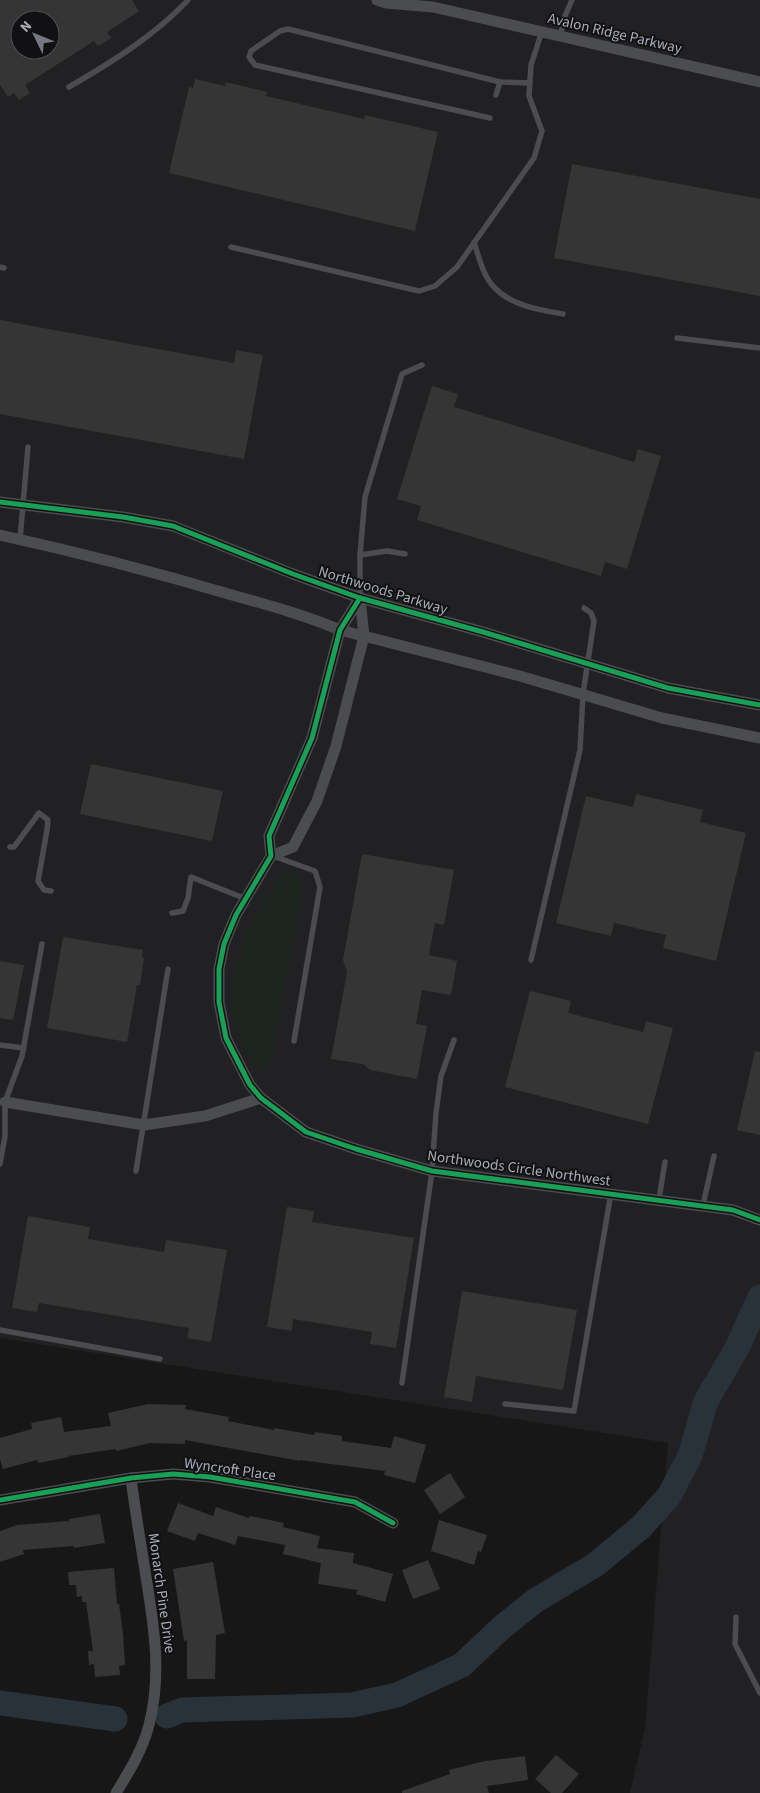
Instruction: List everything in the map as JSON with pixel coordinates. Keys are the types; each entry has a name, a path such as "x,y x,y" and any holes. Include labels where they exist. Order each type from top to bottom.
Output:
{"street":[{"name":"Avalon Ridge Parkway","path":"377,0 386,4 433,7 760,82"},
{"name":"Avalon Ridge Parkway","path":"422,0 433,7"},
{"name":"Northwoods Parkway","path":"0,502 123,517 173,526 293,574 360,598 483,632 668,688 760,705"},
{"path":"0,535 188,582 318,620 340,630 583,694 662,718 760,738"},
{"path":"360,598 364,636 336,746 317,801 293,847 272,856 269,836 312,738 340,630 360,598"},
{"name":"Northwoods Circle Northwest","path":"272,856 236,915 224,944 219,969 219,1002 226,1038 250,1086 261,1098 306,1132 432,1171 703,1205 733,1210 760,1220"},
{"path":"5,1102 144,1125 205,1116 261,1098"},
{"name":"Wyncroft Place","path":"0,1500 131,1478 173,1474 210,1476 355,1502 393,1523"},
{"name":"Monarch Pine Drive","path":"116,1793 140,1751 149,1725 154,1701 156,1675 156,1647 131,1478"}],"lane":[{"path":"69,87 123,55 172,17 188,0"},
{"path":"560,36 572,0"},
{"path":"490,118 255,65 249,57 251,51 280,31 288,29 500,82 530,83"},
{"path":"231,248 418,291 435,286 457,267 534,158 542,131 529,96 530,65 542,31"},
{"path":"496,95 500,82"},
{"path":"474,242 484,272 494,288 532,308 563,314"},
{"path":"677,338 760,348"},
{"path":"360,598 360,555 365,496 402,374 422,365"},
{"path":"20,540 28,447"},
{"path":"360,555 387,551 405,554"},
{"path":"531,960 580,750 583,694 594,621 591,613 584,608"},
{"path":"10,848 18,843 39,813 48,820 38,881 44,890 51,891"},
{"path":"272,856 315,871 320,887 294,1040"},
{"path":"172,913 183,911 188,898 191,877 246,899"},
{"path":"0,1164 4,1136 5,1102 24,1048 42,944"},
{"path":"136,1171 168,969"},
{"path":"402,1383 432,1171 436,1112 441,1076 454,1040"},
{"path":"0,1045 24,1048"},
{"path":"703,1205 714,1156"},
{"path":"659,1199 665,1162"},
{"path":"505,1404 574,1411 611,1193"},
{"path":"0,1330 160,1359"},
{"path":"736,1618 735,1644 760,1693"}],"shaded area":[{"path":"0,0 760,0 760,1793 630,1793 645,1728 668,1443 0,1338"},
{"path":"290,871 298,874 303,885 272,1060 267,1070 258,1069 244,1052 233,1019 232,980 251,921 283,873"}],"building":[{"path":"0,0 132,0 139,11 107,32 111,38 98,46 94,41 25,85 30,93 19,100 14,93 8,97 0,85"},
{"path":"195,79 225,86 226,82 267,92 266,96 364,119 365,115 438,132 415,231 169,173 189,87 193,88"},
{"path":"572,164 760,199 760,296 554,258"},
{"path":"0,320 234,363 236,350 263,355 244,459 0,414"},
{"path":"432,386 458,394 454,407 634,462 638,449 661,456 627,569 605,562 601,576 417,520 421,506 397,499"},
{"path":"91,764 223,791 212,841 80,814"},
{"path":"636,794 703,810 700,822 746,833 716,961 663,948 666,935 614,923 611,936 556,923 586,796 633,807"},
{"path":"362,854 454,870 444,925 435,923 429,955 457,961 451,995 422,990 416,1024 427,1026 417,1079 370,1070 363,1064 331,1059 347,972 343,960"},
{"path":"63,937 143,950 142,958 144,958 140,985 137,985 127,1042 47,1028"},
{"path":"0,961 24,965 13,1020 0,1018"},
{"path":"530,991 571,1001 568,1013 643,1032 646,1021 673,1028 648,1124 505,1087"},
{"path":"755,1051 760,1052 760,1135 737,1130"},
{"path":"287,1207 314,1211 312,1222 414,1238 396,1348 370,1344 372,1332 293,1319 292,1331 267,1327"},
{"path":"28,1216 90,1227 88,1239 164,1252 166,1240 227,1250 211,1342 187,1338 189,1328 39,1303 37,1312 12,1308"},
{"path":"462,1291 577,1310 563,1390 476,1376 472,1402 444,1397"},
{"path":"148,1404 186,1405 185,1409 229,1417 228,1421 274,1430 274,1428 314,1435 315,1432 342,1436 342,1441 391,1448 394,1436 426,1445 415,1483 384,1475 385,1471 300,1461 185,1440 185,1444 150,1443 116,1451 116,1449 68,1456 38,1463 37,1460 3,1469 0,1459 0,1438 32,1429 31,1423 61,1417 64,1432 111,1426 108,1413"},
{"path":"450,1473 465,1497 440,1514 424,1490"},
{"path":"178,1503 213,1516 216,1507 249,1518 250,1516 284,1523 283,1527 320,1536 317,1548 354,1553 353,1563 393,1574 385,1602 356,1594 357,1590 318,1584 321,1563 283,1554 285,1545 238,1536 235,1545 198,1533 195,1541 167,1531"},
{"path":"100,1514 105,1543 74,1548 73,1546 23,1550 24,1554 0,1562 0,1531 17,1525 69,1521 69,1519"},
{"path":"439,1520 487,1535 481,1552 478,1551 474,1565 431,1551"},
{"path":"428,1560 440,1589 413,1599 402,1570"},
{"path":"213,1562 225,1633 216,1635 215,1679 187,1679 187,1640 184,1641 173,1569"},
{"path":"114,1568 117,1604 119,1604 123,1633 125,1665 119,1666 120,1675 95,1677 94,1664 89,1665 88,1651 93,1651 86,1602 82,1602 82,1596 77,1597 76,1585 69,1585 68,1572"},
{"path":"556,1755 579,1774 562,1793 551,1793 535,1779"},
{"path":"525,1756 528,1780 487,1786 489,1793 402,1793 402,1791 450,1774 449,1770 485,1761"}],"waterway":[{"path":"167,1716 182,1710 352,1705 397,1695 462,1665 501,1628 536,1600 595,1565 641,1527 669,1496 690,1456 706,1401 737,1348 760,1297"},
{"path":"0,1703 115,1719"}],"cycle path":[{"path":"0,502 123,517 173,526 293,574 360,598 483,632 668,688 760,705"},
{"path":"360,598 340,630 312,738 269,836 271,856 236,915 224,944 219,969 219,1002 226,1038 250,1085 261,1098 306,1132 432,1171 733,1210 760,1220"},
{"path":"0,1500 131,1478 173,1474 210,1477 355,1502 393,1523"}]}
